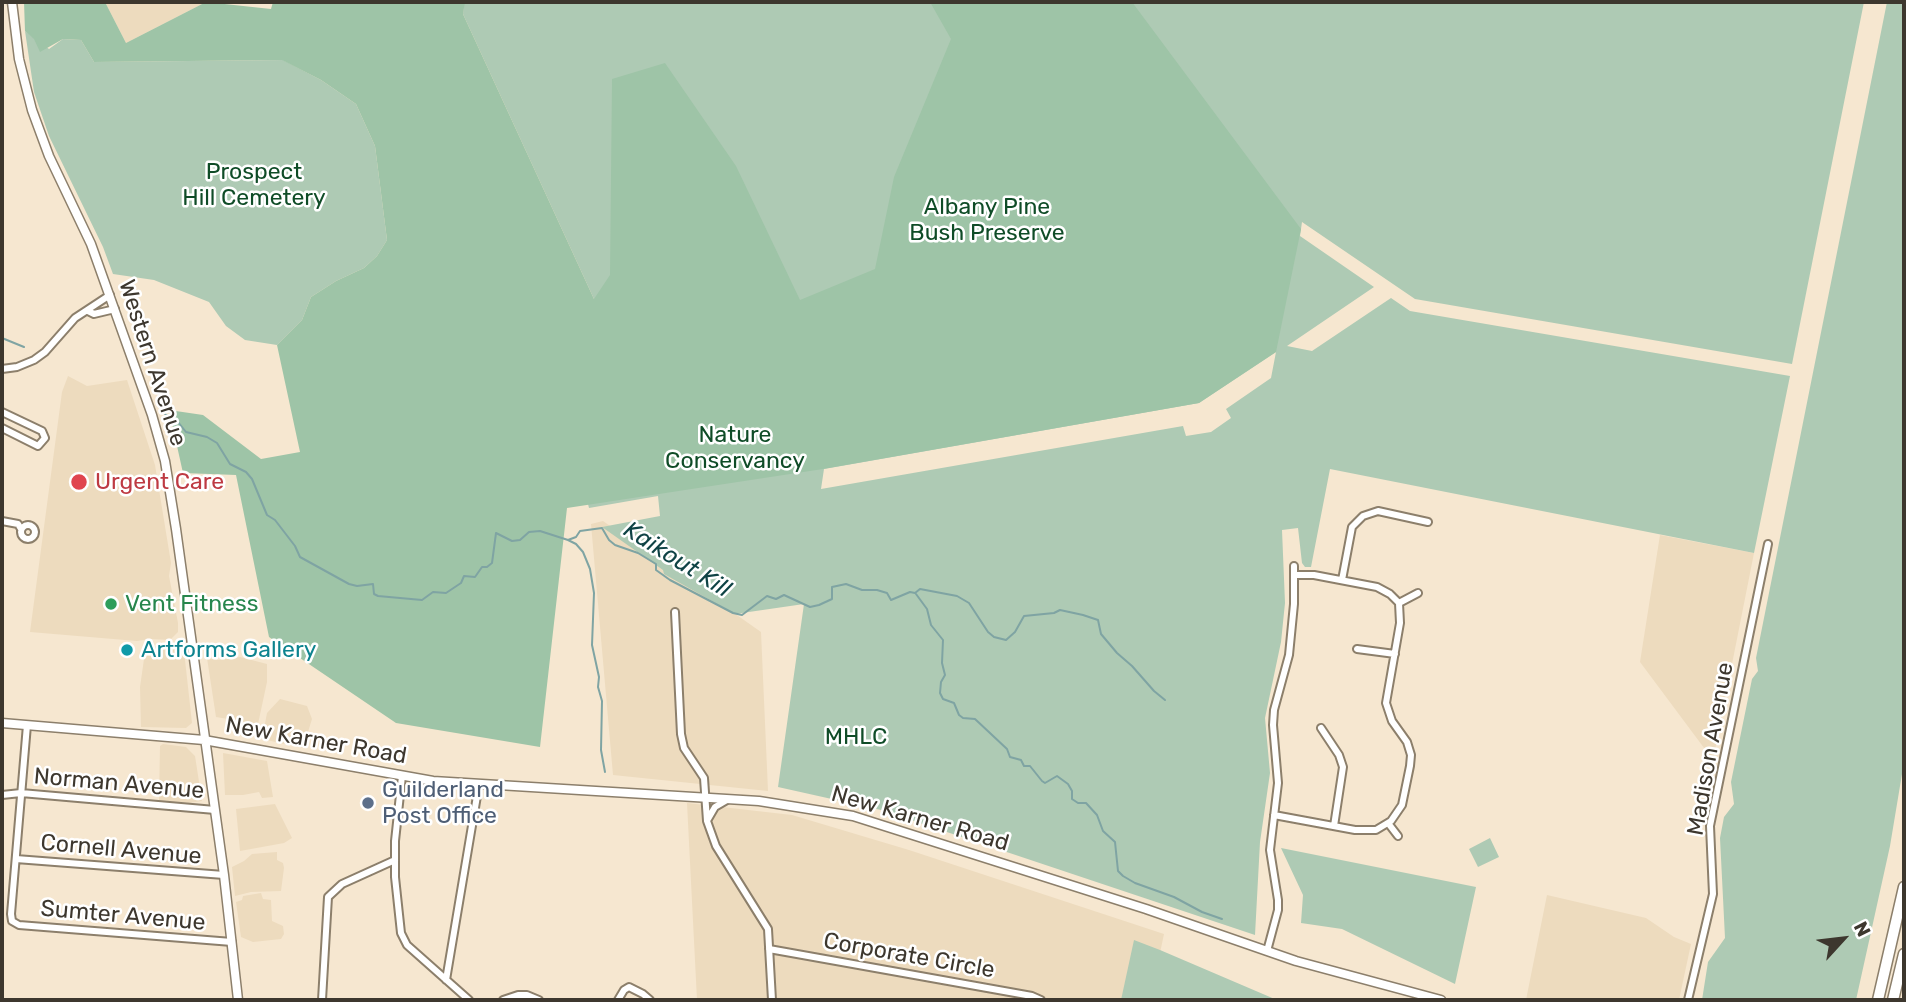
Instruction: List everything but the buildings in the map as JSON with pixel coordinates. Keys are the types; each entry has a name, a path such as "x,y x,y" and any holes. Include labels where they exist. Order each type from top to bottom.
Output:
{"highway":[{"path":"1878,1000 1904,887"},
{"path":"1893,1000 1904,954"}],"main road":[{"name":"Western Avenue","path":"12,2 19,58 32,110 49,156 91,244 152,415 167,472 224,875 238,1000"},
{"name":"New Karner Road","path":"2,723 204,740 402,776 477,785 796,805 870,820 1146,909 1266,951 1441,1000"}],"street":[{"path":"2,369 17,367 45,352 75,318 88,312 90,307 110,295"},
{"path":"88,312 94,314 115,309"},
{"path":"2,412 42,431 45,438 38,446 2,428"},
{"path":"1342,580 1353,527 1363,516 1378,512 1428,522"},
{"path":"2,521 18,524 21,529"},
{"name":"Madison Avenue","path":"1688,1000 1713,894 1710,826 1768,544"},
{"path":"1266,951 1278,911 1270,850 1278,783 1273,725 1289,655 1296,575 1294,566"},
{"path":"1274,815 1368,831 1376,830 1395,817 1402,805 1410,766 1406,742 1392,721 1386,703 1400,623 1399,603 1377,587 1314,575 1296,575"},
{"path":"1399,603 1418,593"},
{"path":"675,612 684,748 704,778 708,821 720,854 765,922 772,1000"},
{"path":"1357,649 1395,654"},
{"path":"16,859 27,725"},
{"path":"1321,729 1339,755 1343,767 1334,826"},
{"path":"402,776 395,860 403,937 407,945 469,1000"},
{"path":"446,980 474,821 477,785"},
{"name":"Norman Avenue","path":"2,795 21,793 215,810"},
{"path":"708,821 715,807 729,799"},
{"path":"1388,823 1398,836"},
{"name":"Cornell Avenue","path":"16,859 224,875"},
{"name":"Sumter Avenue","path":"16,859 12,921 19,925 232,942"},
{"path":"322,1000 328,897 333,890 348,881 395,860"},
{"name":"Corporate Circle","path":"769,949 1041,1000"},
{"path":"618,1000 627,988 633,988 650,1000"},
{"path":"503,1000 517,995 527,995 539,1000"}],"shaded area":[{"path":"105,2 206,2 126,43"},
{"path":"68,376 87,386 127,380 155,465 171,563 169,576 178,623 178,632 170,640 137,641 30,632 62,392"},
{"path":"603,521 761,632 768,791 613,775 591,524"},
{"path":"1660,535 1754,553 1713,760 1640,662"},
{"path":"146,645 184,651 192,723 186,728 141,727 140,687"},
{"path":"240,657 267,664 267,682 258,724 216,717 207,658 218,660"},
{"path":"280,699 307,706 312,719 303,748 262,739 267,713"},
{"path":"163,744 186,747 195,756 202,801 159,801 160,746"},
{"path":"223,753 267,761 273,797 262,798 259,792 225,795"},
{"path":"687,803 792,815 909,850 1164,934 1150,1000 697,1000"},
{"path":"275,804 292,838 284,843 240,851 236,809"},
{"path":"277,852 277,860 283,863 284,868 281,891 251,892 235,896 232,867 252,854"},
{"path":"261,893 263,899 271,900 272,921 283,926 284,934 281,939 253,942 241,937 236,902 242,900 243,896"},
{"path":"1547,895 1646,918 1674,937 1691,944 1679,1000 1526,1000"}],"green space":[{"name":"Nature Conservancy","path":"24,2 105,2 126,43 206,2 271,9 273,2 465,2 463,14 594,299 610,275 612,79 665,63 736,166 800,300 875,269 894,177 951,39 930,2 1132,2 1301,229 1276,352 1199,403 823,469 567,508 540,747 396,723 269,637 236,475 183,473 169,410 203,415 261,459 300,452 277,345 302,320 311,297 364,268 377,256 387,240 375,146 356,104 321,80 282,60 94,62 81,40 63,39 40,52 34,39 25,31"},
{"name":"Albany Pine Bush Preserve","path":"464,2 1864,2 1792,364 1415,299 1302,222 1300,236 1374,287 1287,346 1312,351 1391,298 1410,311 1790,376 1754,553 1330,469 1311,567 1305,567 1302,563 1298,528 1282,530 1285,603 1281,642 1265,718 1270,773 1260,842 1255,935 881,810 778,787 804,604 735,614 664,574 663,570 602,527 660,516 658,496 589,508 587,500 594,299 463,14","holes":["1276,352 1271,378 1226,409 1231,418 1211,432 1186,436 1183,426 821,489 824,469 1199,403"]},
{"path":"1887,2 1904,2 1904,762 1890,846 1856,1000 1702,1000 1708,962 1725,938 1720,838 1724,817 1734,804 1731,782 1752,679 1758,671 1756,658"},
{"name":"Prospect Hill Cemetery","path":"25,31 49,49 63,39 81,40 94,62 283,60 321,80 356,104 375,146 387,240 377,256 364,268 311,297 302,320 277,345 245,340 226,326 209,302 154,280 113,274 103,247 49,136 34,92"},
{"path":"1490,838 1499,857 1478,867 1469,849"},
{"path":"1281,848 1476,887 1455,984 1342,929 1301,923 1303,895"},
{"path":"1134,940 1160,950 1277,1000 1121,1000"}],"waterway":[{"name":"Kaikout Kill","path":"2,338 24,347"},
{"name":"Kaikout Kill","path":"165,414 178,422 186,432 207,437 217,443 230,464 246,472 252,479 267,515 275,520 300,557 349,584 373,584 374,594 378,596 422,600 433,592 446,593 461,583 464,576 475,577 482,567 492,563 496,533 512,541 520,540 529,532 540,531 568,540 576,537 580,531 602,528 615,545 638,553 656,564 656,570 670,580 733,613 742,615 767,596 776,599 784,595 810,607 819,605 832,599 832,587 846,584 862,590 887,593 891,600 920,589 957,596 969,603 988,632 994,637 1006,640 1015,632 1024,616 1060,610 1083,615 1098,620 1101,634 1165,700"},
{"path":"568,540 583,552 590,569 594,593 592,645 602,701 601,750 605,772"},
{"path":"916,594 927,609 931,625 943,640 942,663 945,675 940,693 943,699 954,703 963,718 975,719 1007,749 1010,757 1021,760 1024,766 1030,766 1042,781 1045,783 1057,776 1068,784 1072,799 1078,803 1086,803 1097,815 1103,831 1115,842 1118,871 1123,876 1222,919"}],"place":[{"name":"Urgent Care","path":"79,482"},
{"name":"Vent Fitness","path":"111,604"},
{"name":"Artforms Gallery","path":"127,650"},
{"name":"Guilderland Post Office","path":"368,803"}],"park label":[{"name":"MHLC","path":"856,737"}]}
